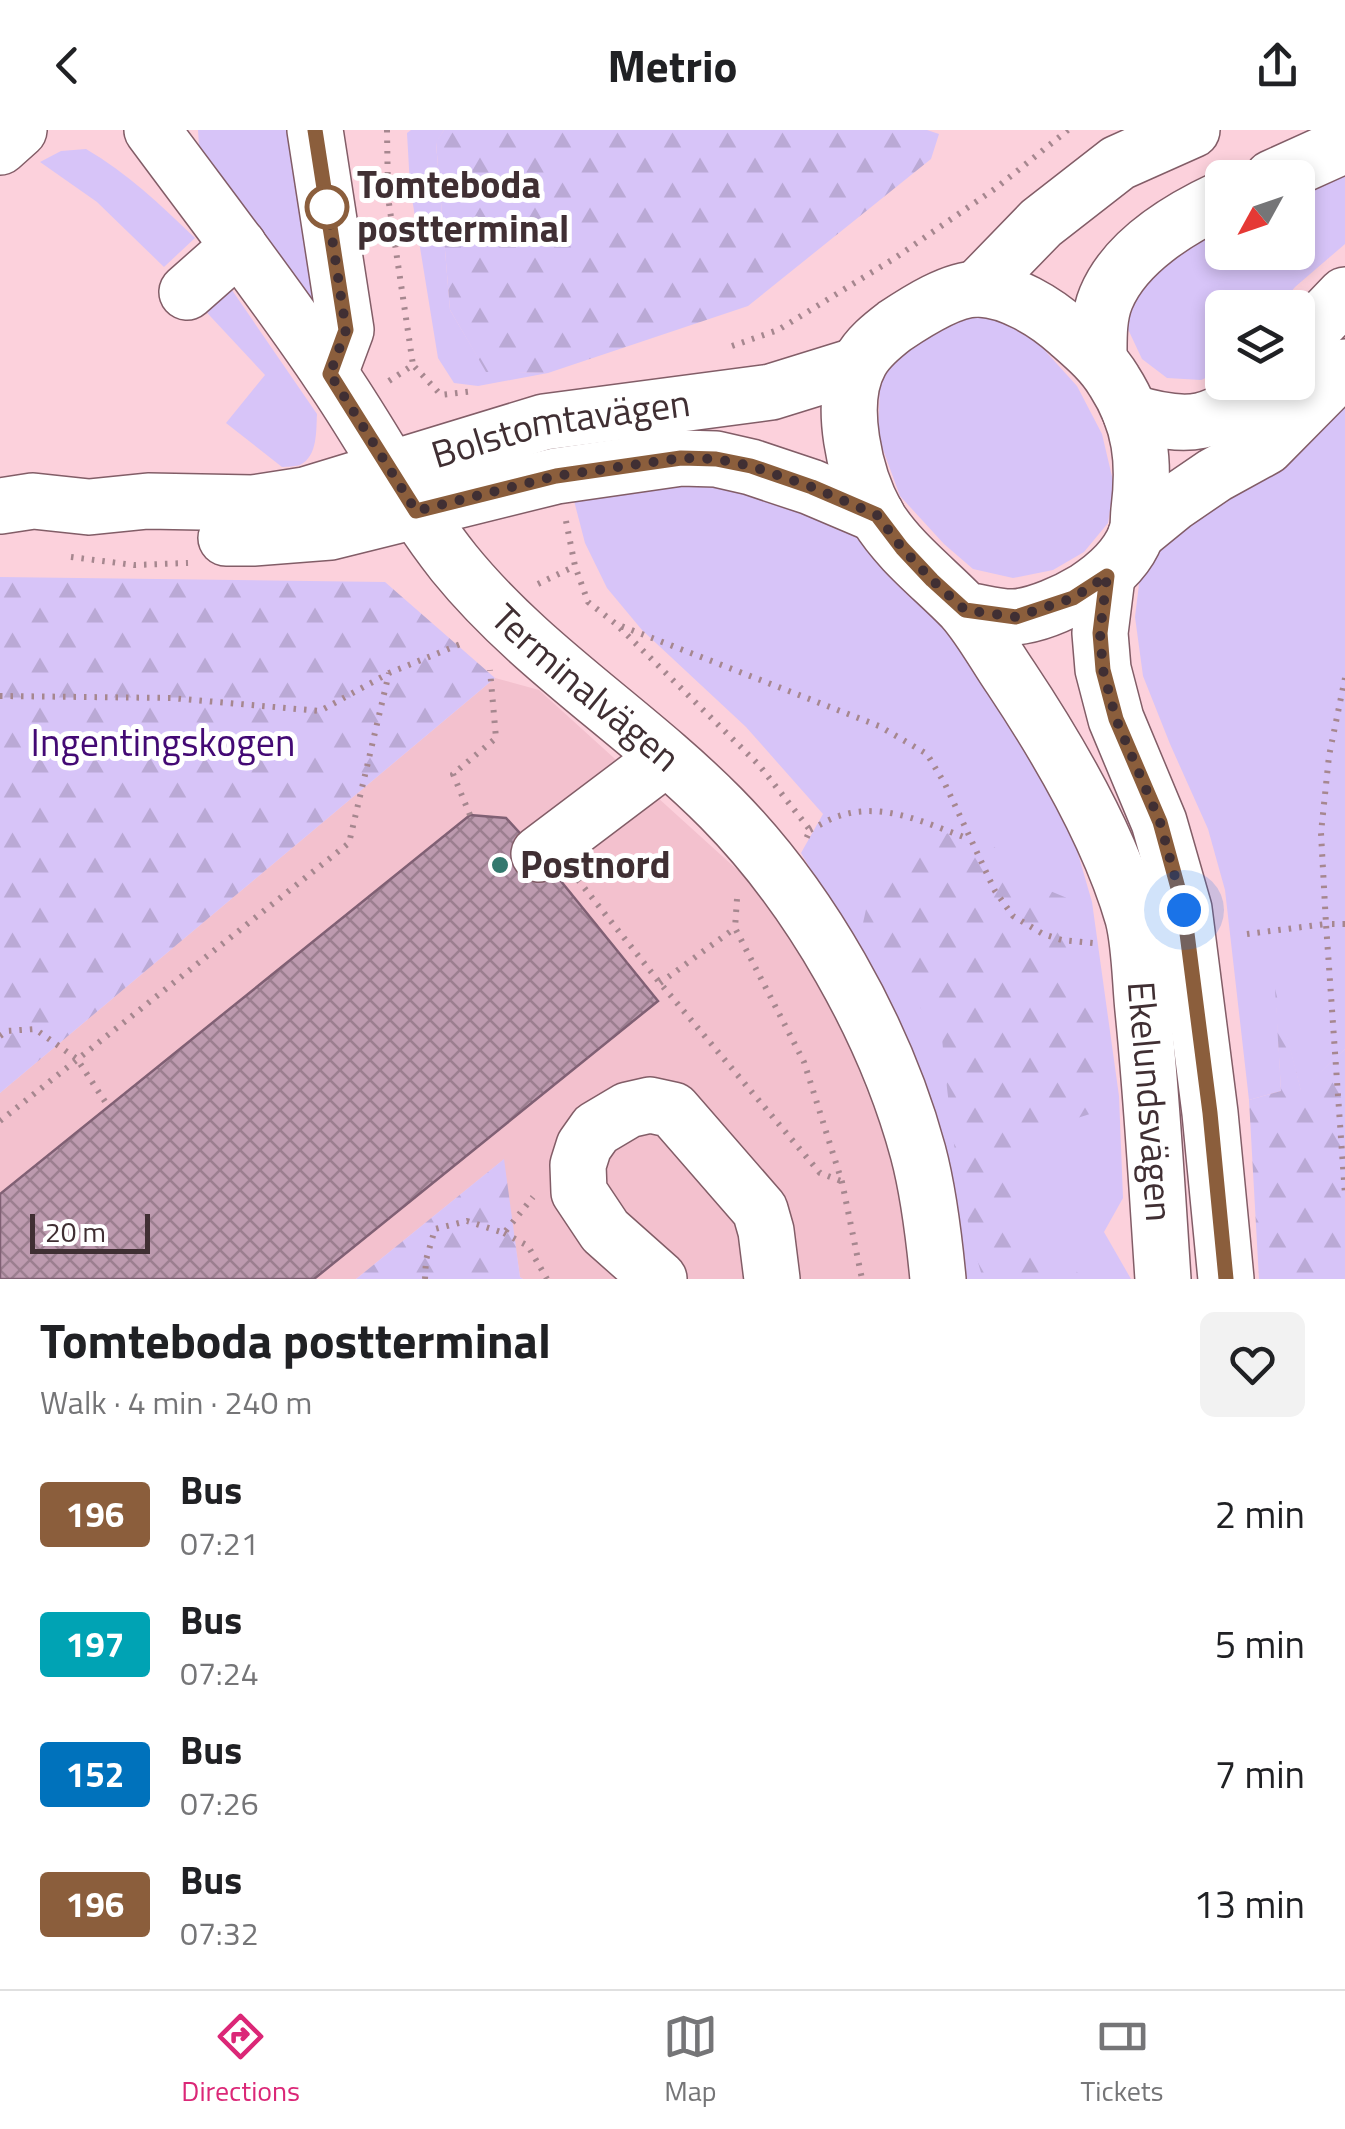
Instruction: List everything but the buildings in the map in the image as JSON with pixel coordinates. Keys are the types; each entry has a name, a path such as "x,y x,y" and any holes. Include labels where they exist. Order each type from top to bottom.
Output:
{"main road":[{"path":"0,148 19,130"},
{"name":"Terminalvägen","path":"152,130 340,389 402,490 495,626 576,683 666,758 721,808 775,868 816,928 890,1068 918,1154 938,1279"},
{"path":"314,130 346,330 340,389"},
{"path":"1192,130 1118,163 1041,222 977,288 915,312 870,347 858,365 851,392 849,440 877,515 922,570 965,610 1016,617 1073,598 1174,504 1215,475 1266,447 1345,367"},
{"path":"1312,160 1345,145"},
{"path":"1099,360 1099,329 1105,300 1121,272 1146,245 1205,207"},
{"path":"187,292 239,246"},
{"path":"977,288 1019,299 1054,319 1099,360 1116,383 1140,444 1144,474 1122,556"},
{"path":"1315,326 1345,295"},
{"name":"Bolstomtavägen","path":"402,490 544,422 771,392 858,365"},
{"path":"1130,412 1162,422 1190,424 1215,417 1244,400"},
{"name":"Bolstomtavägen","path":"0,506 33,501 89,508 148,501 266,502 305,495 556,476 681,458 751,466 877,515"},
{"name":"Ekelundsvägen","path":"1122,556 1100,633 1103,670 1116,719 1160,822 1184,910 1226,1279"},
{"name":"Ekelundsvägen","path":"965,610 1014,682 1102,835 1134,920 1163,1279"},
{"path":"557,865 666,758"},
{"path":"659,1279 605,1231 579,1192 578,1165 584,1146 596,1129 628,1110 650,1105 672,1110 760,1210 772,1279"}],"path":[{"path":"387,130 388,197 414,365 441,395 482,390"},
{"path":"731,346 778,330 894,258 996,188 1068,130"},
{"path":"340,389 414,365"},
{"path":"556,476 575,566 588,602 616,624 879,726 927,754 946,784 995,891 1013,916 1062,940 1110,945"},
{"path":"58,555 134,564 193,563"},
{"path":"0,696 171,698 320,711 389,673 495,626 538,583 575,566"},
{"path":"470,814 453,774 496,738 495,626"},
{"path":"0,1121 349,843 389,673"},
{"path":"1345,678 1329,756 1321,833 1345,1194"},
{"path":"810,830 838,816 871,810 909,817 969,839"},
{"path":"557,865 820,1172 842,1182"},
{"path":"1247,934 1345,924"},
{"path":"660,983 735,928"},
{"path":"2,1032 35,1029 77,1059 108,1106"},
{"path":"504,1233 532,1197 579,1192"},
{"path":"424,1279 435,1229 467,1221 528,1246 546,1279"}],"shaded area":[{"path":"495,678 539,690 765,895 803,950 843,1030 880,1124 905,1209 909,1279 523,1279 503,1160 356,1279 0,1279 0,1093"}],"green space":[{"path":"198,130 290,130 329,321 199,146"},
{"path":"444,130 436,143 450,310 486,371 548,373 478,386 454,383 438,358 410,186 407,133"},
{"path":"444,130 927,130 939,134 931,159 748,306 548,373 486,372 450,310 436,142"},
{"path":"86,149 156,201 195,238 164,267 97,202 40,162 61,151"},
{"path":"1345,163 1345,244 1315,270 1315,175"},
{"path":"1205,229 1205,270 1315,270 1293,290 1205,290 1205,378 1201,380 1167,378 1142,359 1126,325 1130,292"},
{"path":"223,277 317,414 313,449 300,465 282,467 226,423 265,375 197,302"},
{"path":"961,312 995,318 1038,343 1077,386 1102,434 1114,485 1108,523 1084,552 1053,570 1013,578 973,569 900,496 878,436 880,384 900,345"},
{"path":"1345,395 1345,1049 1301,1091 1276,996 1281,1091 1249,1100 1225,890 1208,829 1143,676 1135,617 1140,576 1156,546"},
{"path":"713,474 854,534 997,685 1065,809 1092,902 1119,1096 1123,1198 1104,1232 1131,1279 962,1279 892,1009 801,853 823,814 746,727 642,630 607,588 585,543 572,493"},
{"name":"Ingentingskogen","path":"0,577 385,582 495,678 0,1093"},
{"path":"973,826 1031,883 1067,898 1069,976 1093,977 1099,1049 1090,1114 1024,1135 1007,1181 1029,1253 1063,1258 1084,1279 983,1279 961,1186 941,1028 902,990 863,923 877,860 918,842"},
{"path":"1275,989 1301,1090 1345,1049 1345,1279 1259,1279 1249,1100 1281,1091"},
{"path":"504,1159 523,1279 356,1279"}],"bus line":[{"name":"196","path":"315,130 346,330 330,374 416,511 556,476 681,458 716,459 751,466 812,487 877,515 902,548 965,610 1016,617 1073,598 1107,576 1100,633 1103,670 1116,719 1160,822 1184,910 1226,1279"}],"place":[{"name":"Tomteboda postterminal","path":"327,207"},
{"name":"Postnord","path":"500,865"}],"route":[{"path":"327,207 326,198 346,330 330,374 416,511 556,476 681,458 716,459 751,466 812,487 877,515 902,548 965,610 1016,617 1073,598 1107,576 1100,633 1103,670 1116,719 1160,822 1184,910"}]}
